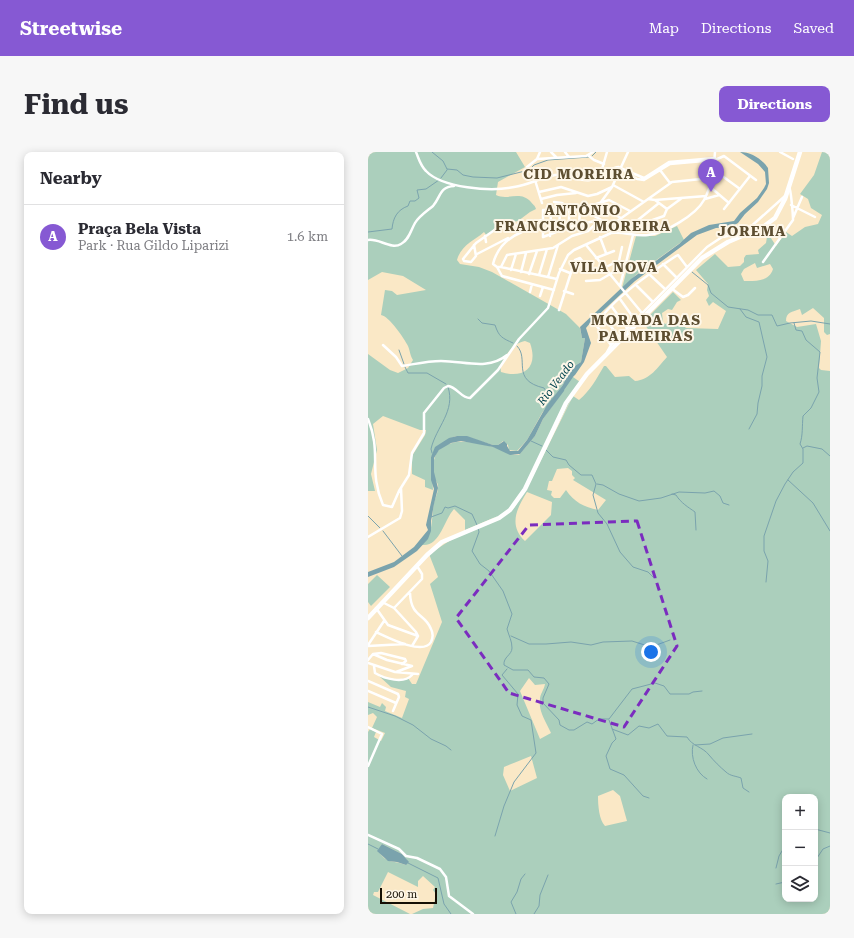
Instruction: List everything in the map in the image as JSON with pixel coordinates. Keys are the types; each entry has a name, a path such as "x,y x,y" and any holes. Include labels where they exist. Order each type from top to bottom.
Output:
{"highway":[{"path":"368,618 417,565 442,542 499,518 510,510 519,500 572,393 606,354 708,253 771,221 781,209 797,156"}],"street":[{"path":"416,152 420,164 427,172 457,186"},
{"path":"527,167 536,159 540,152"},
{"path":"551,152 556,157"},
{"path":"564,152 570,157"},
{"path":"578,152 582,156"},
{"path":"589,156 592,152"},
{"path":"600,176 607,152"},
{"path":"601,202 613,186 619,168 628,152"},
{"path":"705,200 714,170 715,152"},
{"path":"780,152 797,156"},
{"path":"536,159 589,156 592,160 604,164"},
{"path":"619,168 641,180 649,179 669,162 715,159 724,156 756,180"},
{"path":"368,240 376,240 393,246 401,244 407,238 416,221 434,204 439,194 448,186 505,188 520,186 535,180 561,175 584,180 600,176 619,168"},
{"path":"659,169 670,183"},
{"path":"714,170 740,189"},
{"path":"724,209 750,176"},
{"path":"614,223 670,183 677,180 711,178"},
{"path":"535,180 541,201 557,194 576,193"},
{"path":"539,192 561,187 584,196 592,196 613,186"},
{"path":"613,186 644,202"},
{"path":"709,186 729,202"},
{"path":"789,186 792,191 790,204 793,218"},
{"path":"606,354 611,345 627,328 716,240 747,230 786,194"},
{"path":"373,489 383,505 389,507 395,504 401,488 411,472 412,453 424,433 423,416 428,408 444,388 448,386 451,386 466,398 473,396 498,370 508,353 522,335 548,308 560,270 571,252 611,233 623,232 633,235 650,235 672,227 705,200 719,195"},
{"path":"648,199 655,200 706,196"},
{"path":"763,262 793,218 802,197"},
{"path":"635,222 643,224 656,220 665,215 667,209 682,198"},
{"path":"600,220 568,227 550,236 544,237 542,220 543,210 580,208 596,205 610,200 630,211"},
{"path":"655,200 667,209"},
{"path":"554,202 562,203 570,209"},
{"path":"559,232 562,203"},
{"path":"623,232 659,203"},
{"path":"790,204 815,217"},
{"path":"596,205 621,218"},
{"path":"580,208 600,220 614,223 623,232"},
{"path":"579,225 580,208"},
{"path":"568,227 570,209"},
{"path":"550,210 550,236"},
{"path":"522,224 522,232 477,254 471,262 463,260 474,245 485,235 496,229 542,220"},
{"path":"501,267 507,255 537,251 558,245 572,236 588,231 600,220"},
{"path":"485,235 486,242"},
{"path":"620,286 633,235"},
{"path":"512,236 498,253 493,264 497,267 501,276 554,290"},
{"path":"600,238 606,254"},
{"path":"474,245 477,254"},
{"path":"548,277 558,245"},
{"path":"586,245 642,313"},
{"path":"586,281 600,280 617,270 622,247"},
{"path":"539,276 547,249"},
{"path":"529,274 537,251"},
{"path":"596,258 614,251"},
{"path":"521,272 526,253"},
{"path":"511,270 516,254"},
{"path":"621,254 628,256"},
{"path":"611,345 596,326 603,316 620,300 626,292 676,256 678,256 687,267"},
{"path":"559,310 573,262 579,258 592,273 614,263"},
{"path":"663,264 677,278"},
{"path":"497,267 557,279"},
{"path":"560,270 570,273"},
{"path":"649,274 665,289"},
{"path":"530,292 532,284"},
{"path":"636,285 653,302"},
{"path":"540,296 542,287"},
{"path":"671,288 683,297 688,296 695,288"},
{"path":"564,291 573,294"},
{"path":"620,300 635,320"},
{"path":"612,307 627,328"},
{"path":"603,316 619,337"},
{"path":"383,345 396,357 402,366 441,361 486,365 498,361 508,353"},
{"path":"368,419 373,440 371,461"},
{"path":"368,537 400,518 402,511 401,488"},
{"path":"394,608 410,593 423,576 417,565"},
{"path":"376,632 412,646 423,647 430,644 432,638 431,629 412,608 410,593"},
{"path":"382,602 394,608 418,636"},
{"path":"376,608 384,621 391,627 418,636"},
{"path":"368,646 384,621"},
{"path":"412,646 418,636"},
{"path":"368,646 405,644"},
{"path":"402,664 406,660 381,652 373,654 368,662 374,666 395,672 418,674"},
{"path":"373,654 412,666 395,672"},
{"path":"374,666 375,673 399,680 406,679 412,674"},
{"path":"368,681 398,694 393,711"},
{"path":"368,691 396,703"},
{"path":"368,728 382,734 368,766"},
{"path":"368,835 399,849 406,856 417,858 440,869 446,877 449,896 473,914"}],"highlighted area":[{"path":"637,521 677,646 624,727 509,693 456,618 529,525"}],"green space":[{"path":"368,152 516,152 525,167 498,182 496,195 500,197 518,196 527,198 536,209 518,221 497,225 498,229 487,236 484,232 465,247 457,260 460,264 479,267 492,272 566,314 580,328 582,338 585,338 581,362 570,369 563,385 542,413 527,440 517,451 509,450 508,445 503,441 498,445 493,445 459,436 453,437 439,447 431,457 433,490 425,487 425,480 412,474 412,456 425,435 426,430 420,430 383,416 373,424 377,450 371,474 375,491 368,491 368,354 390,370 398,373 408,368 413,360 408,346 400,333 388,319 381,315 385,290 392,291 397,295 426,290 403,276 382,272 368,280","holes":["525,341 530,343 532,359 531,365 527,370 516,374 501,372 504,358 512,348 521,342"]},
{"path":"822,152 830,152 830,334 827,335 824,332 824,318 813,308 802,315 800,309 792,312 788,314 786,321 797,327 816,324 821,341 819,368 821,370 830,371 830,914 412,914 423,909 433,908 436,894 433,890 435,887 423,876 418,881 418,887 388,872 378,892 374,892 373,895 410,914 368,914 368,732 370,729 376,732 374,737 381,741 385,733 372,728 377,717 373,713 368,715 368,702 380,707 382,703 386,707 385,711 402,718 409,699 405,697 406,691 391,687 379,676 396,680 408,678 412,684 416,684 442,622 430,584 438,577 429,554 454,538 514,508 526,490 573,396 579,400 587,393 604,366 606,366 615,377 629,376 635,381 649,376 657,369 667,357 643,322 673,292 681,300 677,302 672,310 668,309 662,313 663,323 666,324 670,318 674,316 686,328 718,329 726,311 713,302 709,306 706,300 709,296 707,290 708,284 696,270 715,254 728,267 740,266 744,262 746,255 759,254 758,250 766,243 769,235 776,246 786,232 792,236 805,227 818,224 822,215 811,208 808,199 800,194 814,175","holes":["755,263 757,268 770,264 773,269 765,279 757,281 744,281 741,274 744,269","568,468 572,471 572,475 575,478 573,480 606,500 598,510 580,503 572,498 566,490 560,498 554,498 551,495 552,491 547,490 549,481 552,481 557,469","527,492 552,502 551,515 525,541 517,529 516,516 517,510","529,678 535,685 545,684 540,697 540,708 551,733 540,739 520,691","531,756 537,778 510,791 503,775 504,767","613,790 620,796 627,821 605,826 600,816 598,796","382,844 402,854 407,860 406,865 388,860 379,852"]},
{"path":"677,226 684,240 637,274 622,288 636,236 655,236"},
{"path":"573,377 580,382 521,495 505,513 465,530 465,520 454,509 441,532 433,542 422,545 429,536 434,503 438,490 438,485 434,477 433,470 435,457 438,451 441,448 453,443 467,442 494,447 515,455 519,455 535,436 543,419 561,394 567,380"},
{"path":"377,575 390,587 371,606 368,602 368,584"}],"water":[{"path":"740,152 748,153 756,157 768,168 769,183 767,189 758,202 738,223 731,227 716,228 697,235 635,281 591,322 586,328 591,343 584,362 575,375 567,380 564,391 543,419 535,436 520,454 510,455 493,447 461,441 451,443 439,450 434,458 434,472 438,488 431,521 431,531 428,539 417,551 394,567 368,577 368,572 394,562 414,547 428,530 426,525 434,489 431,480 431,457 435,447 449,438 467,436 493,445 498,445 504,441 510,451 518,451 527,440 547,405 563,385 570,369 581,362 585,338 582,338 580,327 631,279 679,244 691,233 709,225 734,221 740,213 757,198 766,184 765,172 758,164"},
{"path":"382,844 402,854 409,862 406,865 388,861 377,851"}],"waterway":[{"path":"432,152 443,161 447,169"},
{"path":"592,156 596,152"},
{"path":"447,169 457,170 463,175 473,177 497,178 529,170 534,165 548,160 589,157"},
{"path":"441,178 447,170"},
{"path":"368,232 392,229 393,221 398,212 408,206 410,201 415,201 419,198 417,190 426,189 439,180"},
{"path":"692,272 708,285 711,293 728,307 748,310 758,315 772,315 777,326 811,321 830,324"},
{"path":"740,309 746,317 759,322 767,357 762,376 762,386 757,414 749,429"},
{"path":"478,319 482,323 495,325 501,337 513,343"},
{"path":"766,582 768,561 764,551 764,536 776,501 785,484 793,472 803,463 803,449 800,444 803,416 811,408 819,392 817,378 820,352 806,340 802,331 796,330 794,323"},
{"path":"517,346 522,357 524,375 527,380 544,388 551,399"},
{"path":"399,350 404,364"},
{"path":"405,367 408,373 427,373 446,384"},
{"name":"Rio Veado","path":"564,387 573,374"},
{"path":"432,453 431,449 433,441 444,419 449,404 450,396 448,387"},
{"path":"531,441 542,446"},
{"path":"803,448 807,446 822,449 830,456"},
{"path":"546,450 553,457 566,460 569,465 581,475 592,475 596,484 593,495 598,513 607,524 620,552 633,567 648,572 656,578"},
{"path":"788,480 813,503 830,531"},
{"path":"597,484 603,485 619,494 639,501 661,498 679,492 705,493 714,491 720,496 723,503 729,505"},
{"path":"672,494 676,495 682,503 695,512 696,530"},
{"path":"431,517 442,513 445,507 448,508 455,506 472,514 477,525"},
{"path":"368,516 380,528"},
{"path":"478,528 479,532 472,551 480,564 489,571 503,591 512,614 507,629 512,650 505,660 504,665 513,670 528,670 534,677 544,678 549,684 543,698 543,703 559,720 560,725 569,730 574,730 587,722 592,724 599,719 609,719 632,689 655,683 664,686 670,694 689,694 702,691"},
{"path":"383,531 402,556"},
{"path":"511,636 529,644 571,642 591,645 603,642 632,641 651,647 670,640"},
{"path":"495,836 504,806 514,782 536,753 531,720 522,716 517,705 518,694 502,675 507,669"},
{"path":"368,707 395,716 413,725 431,739 451,750"},
{"path":"609,720 616,739 612,743 606,756 610,769 624,775 643,796 649,798"},
{"path":"612,729 628,735 639,726 649,728 658,724 667,736 687,737 707,752 717,764 728,773 741,778 743,788 749,792"},
{"path":"695,745 710,744 723,738 752,734"},
{"path":"693,745 692,755 697,769 707,779"},
{"path":"818,830 830,833"},
{"path":"368,844 378,849"},
{"path":"818,856 823,849 830,846"},
{"path":"776,868 782,851"},
{"path":"408,863 438,878 444,904 451,914"},
{"path":"516,914 511,902 517,892 521,879 525,874"},
{"path":"534,914 539,906 540,895 548,875"},
{"path":"776,884 782,883"}],"place":[{"name":"Praça Bela Vista","path":"711,192"}],"district":[{"name":"CID MOREIRA","path":"579,174"},
{"name":"ANTÔNIO FRANCISCO MOREIRA","path":"583,218"},
{"name":"JOREMA","path":"752,231"},
{"name":"VILA NOVA","path":"614,267"},
{"name":"MORADA DAS PALMEIRAS","path":"646,328"}]}
